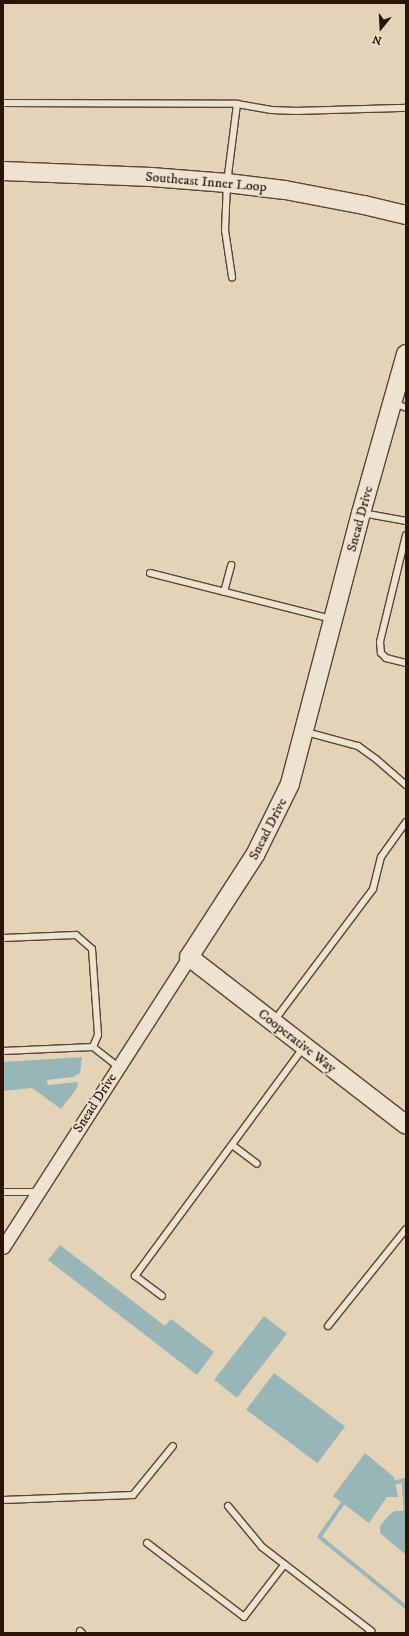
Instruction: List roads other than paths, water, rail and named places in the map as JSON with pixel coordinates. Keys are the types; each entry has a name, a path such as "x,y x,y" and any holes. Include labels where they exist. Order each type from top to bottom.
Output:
{"street":[{"name":"Southeast Inner Loop","path":"3,172 151,177 227,183 285,190 364,205 406,215"},
{"name":"Snead Drive","path":"3,1247 256,855 290,784 305,732 361,513 399,404 406,354"},
{"name":"Cooperative Way","path":"189,957 406,1125"}],"lane":[{"path":"3,103 237,104 271,110 297,111 406,108"},
{"path":"232,277 225,233 227,183 237,104"},
{"path":"361,513 406,521"},
{"path":"406,535 380,642 381,653 386,658 406,663"},
{"path":"224,592 231,565"},
{"path":"150,573 334,620"},
{"path":"305,732 358,746 376,759 406,785"},
{"path":"273,1022 373,889 381,857 406,822"},
{"path":"3,938 76,935 92,949 98,1035 92,1047"},
{"path":"3,1051 92,1047 119,1067"},
{"path":"162,1296 135,1276 304,1047"},
{"path":"232,1145 257,1164"},
{"path":"3,1192 38,1192"},
{"path":"328,1326 406,1229"},
{"path":"3,1500 133,1495 173,1446"},
{"path":"228,1506 262,1547 371,1632"},
{"path":"147,1543 244,1618 284,1565"}],"water":[{"path":"82,1057 80,1073 73,1077 47,1080 48,1085 78,1082 77,1088 61,1109 32,1088 3,1091 3,1062"},
{"path":"60,1245 165,1326 171,1319 214,1352 197,1375 48,1260"},
{"path":"264,1316 287,1334 237,1398 214,1380"},
{"path":"274,1373 345,1427 317,1463 246,1410"},
{"path":"365,1453 394,1477 398,1497 387,1497 369,1523 333,1496"},
{"path":"395,1511 406,1511 406,1555 380,1533 380,1526 389,1515"}],"waterway":[{"path":"404,1480 406,1511 404,1514"},
{"path":"392,1483 406,1480"},
{"path":"347,1502 343,1504 320,1537 406,1607"}]}
